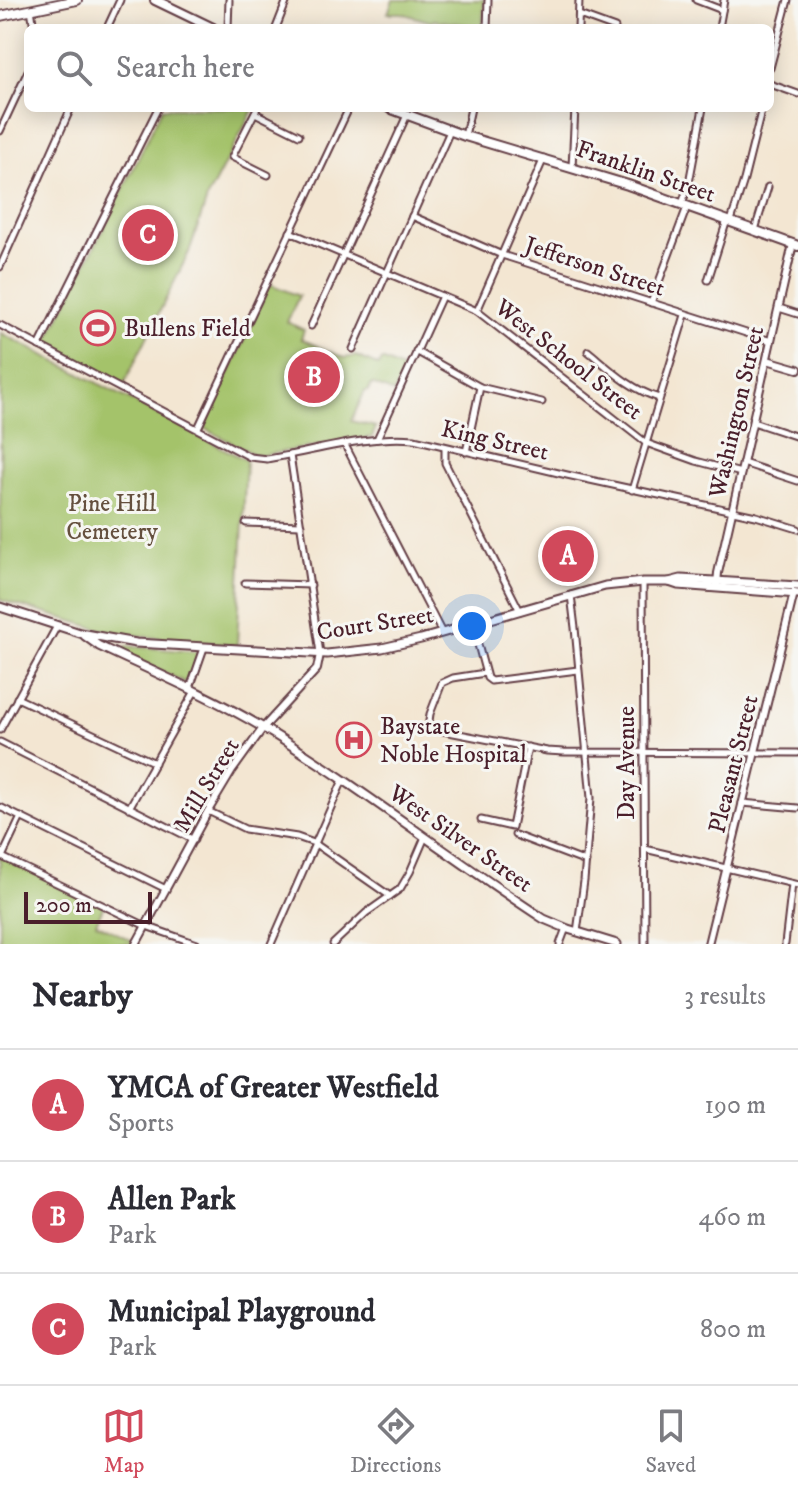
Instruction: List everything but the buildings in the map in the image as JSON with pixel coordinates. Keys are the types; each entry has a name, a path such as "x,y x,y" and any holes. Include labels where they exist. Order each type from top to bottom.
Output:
{"main road":[{"path":"0,16 48,3 77,0"},
{"path":"155,0 198,24"},
{"name":"Franklin Street","path":"399,112 465,136 572,167 796,245"},
{"name":"Court Street","path":"80,633 204,648 320,654 382,648 443,634 605,586 669,582 678,585 717,584 796,590"},
{"path":"0,607 80,633"},
{"name":"West Silver Street","path":"80,633 99,646 193,689 263,728 544,919 614,944"}],"street":[{"path":"109,24 120,0"},
{"path":"228,24 229,0"},
{"path":"278,24 287,0"},
{"path":"487,24 488,0"},
{"path":"578,24 579,0"},
{"path":"696,0 722,10"},
{"path":"720,24 724,0"},
{"path":"774,53 788,0"},
{"path":"31,9 33,24"},
{"path":"579,15 604,24"},
{"path":"0,131 24,80"},
{"path":"774,85 798,94"},
{"path":"0,267 69,112"},
{"path":"39,346 156,112"},
{"path":"255,112 232,157 268,175"},
{"path":"259,112 299,135"},
{"path":"0,325 198,428 347,112"},
{"path":"465,136 470,112"},
{"path":"572,167 575,112"},
{"path":"651,303 685,205 702,112"},
{"path":"708,280 744,180 761,112"},
{"path":"311,326 407,115"},
{"path":"353,349 450,131"},
{"path":"477,311 544,158"},
{"path":"755,230 768,187"},
{"name":"Jefferson Street","path":"412,216 502,255 771,341"},
{"name":"West School Street","path":"290,232 477,311 646,443 688,459 741,473"},
{"name":"Washington Street","path":"717,584 771,341 796,245"},
{"path":"377,439 442,296"},
{"path":"779,308 798,314"},
{"path":"632,490 685,314"},
{"path":"416,351 480,387 542,402"},
{"path":"588,351 626,384 659,398"},
{"path":"767,360 798,369"},
{"path":"466,452 480,387"},
{"path":"753,422 798,437"},
{"name":"King Street","path":"198,428 248,455 267,459 377,439 414,439 757,516 798,529"},
{"path":"345,445 443,634"},
{"path":"445,447 445,463 521,611"},
{"path":"290,455 320,654"},
{"path":"743,463 798,481"},
{"path":"246,523 301,525"},
{"name":"Day Avenue","path":"643,582 645,944"},
{"path":"245,583 311,585"},
{"name":"Pleasant Street","path":"708,944 796,590"},
{"path":"571,595 591,798 577,932"},
{"path":"0,730 57,626"},
{"path":"473,626 485,673 491,681 578,669"},
{"path":"121,640 123,657"},
{"path":"129,808 193,689 204,648"},
{"name":"Mill Street","path":"136,944 232,771 263,728 317,669 320,654"},
{"path":"485,673 444,681 428,728 547,751 798,753"},
{"path":"17,698 155,763"},
{"path":"0,742 194,840"},
{"path":"481,820 512,827 528,747"},
{"path":"271,944 343,780"},
{"path":"742,803 798,808"},
{"path":"0,807 166,889"},
{"path":"208,811 245,829 297,837 314,843 390,896"},
{"path":"21,817 1,856 146,926 197,944"},
{"path":"515,835 586,862"},
{"path":"333,944 366,913 400,889 425,837"},
{"path":"645,849 795,885 785,944"},
{"path":"560,944 566,928"}],"green space":[{"path":"393,0 484,0 483,24 432,22 401,13 388,13"},
{"path":"160,112 252,112 208,196 189,252 123,386 45,346"},
{"path":"270,284 299,296 287,322 304,330 301,339 344,358 356,356 379,366 382,360 404,370 394,393 372,384 365,391 351,421 376,427 372,437 257,456 204,428"},
{"name":"Pine Hill Cemetery","path":"1,333 246,460 237,645 110,632 0,600"},
{"path":"126,646 196,652 189,683 123,653"},
{"path":"0,856 104,905 96,923 137,943 0,944"}],"place":[{"name":"Municipal Playground","path":"148,235"},
{"name":"Bullens Field","path":"98,328"},
{"name":"Allen Park","path":"314,377"},
{"name":"YMCA of Greater Westfield","path":"568,556"},
{"name":"Baystate Noble Hospital","path":"354,740"}]}
